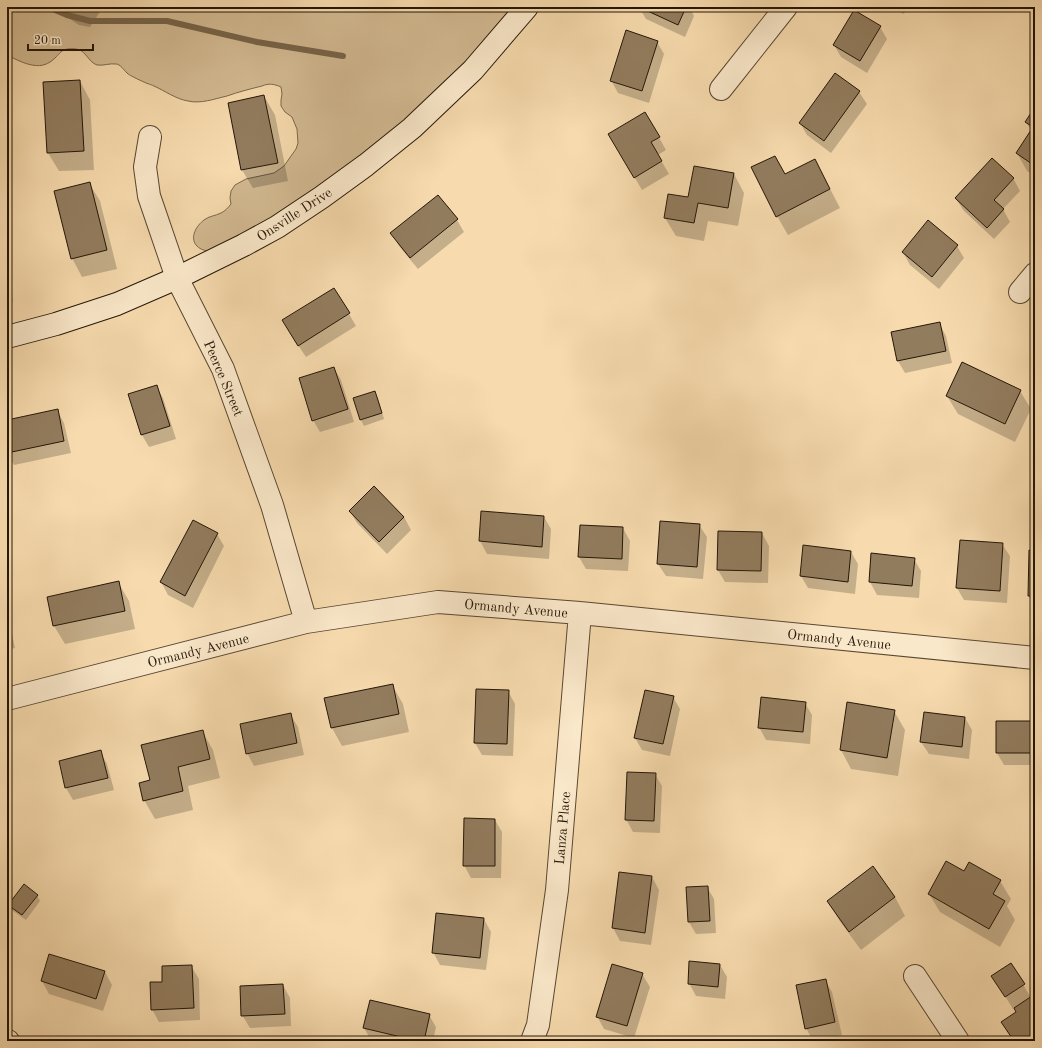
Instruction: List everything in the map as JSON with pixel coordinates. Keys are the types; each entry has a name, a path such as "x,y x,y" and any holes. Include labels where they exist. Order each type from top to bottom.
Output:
{"street":[{"name":"Onsville Drive","path":"7,337 56,324 117,304 177,278 277,227 366,165 412,128 473,70 526,7"},
{"path":"722,89 786,7"},
{"name":"Peerce Street","path":"150,137 145,167 149,196 177,278 223,369 272,505 306,622"},
{"path":"1020,292 1035,274"},
{"name":"Ormandy Avenue","path":"7,699 306,622 438,602 580,613 1035,658"},
{"name":"Lanza Place","path":"532,1041 538,1025 557,890 580,613"},
{"path":"915,976 958,1041"}],"shaded area":[{"path":"7,7 514,7 498,27 462,66 398,128 320,188 220,249 208,251 199,248 194,242 195,232 201,222 221,213 229,207 231,204 231,191 235,185 246,179 274,173 284,166 296,149 298,143 297,129 292,117 285,112 281,106 281,87 267,84 212,100 193,102 179,99 136,78 117,64 97,65 82,52 76,49 63,50 45,65 39,66 28,64 7,55"}],"building":[{"path":"639,7 686,7 678,25"},
{"path":"854,10 881,26 860,61 833,45"},
{"path":"626,30 658,41 642,91 610,81"},
{"path":"835,73 860,91 824,141 799,123"},
{"path":"80,80 84,151 47,153 43,82"},
{"path":"264,95 278,163 241,170 228,103"},
{"path":"1035,107 1035,166 1016,153 1033,127 1025,122"},
{"path":"645,112 660,137 651,142 662,161 634,178 608,134"},
{"path":"775,156 785,174 815,159 830,189 776,217 751,167"},
{"path":"992,158 1014,178 994,200 1004,209 987,228 955,198"},
{"path":"694,166 734,173 728,208 698,203 694,223 664,218 668,194 688,197"},
{"path":"90,182 107,250 71,259 54,191"},
{"path":"438,195 458,219 410,258 390,233"},
{"path":"928,220 958,245 932,277 902,252"},
{"path":"334,288 350,313 298,346 282,320"},
{"path":"940,322 946,351 897,361 891,332"},
{"path":"962,362 1021,390 1005,424 946,396"},
{"path":"334,367 348,409 312,421 299,378"},
{"path":"157,385 170,426 141,435 128,394"},
{"path":"375,391 382,413 360,420 353,398"},
{"path":"58,409 64,441 7,453 7,420"},
{"path":"374,486 404,517 379,542 349,511"},
{"path":"481,511 544,516 542,547 479,541"},
{"path":"193,520 218,533 185,596 160,582"},
{"path":"660,521 700,524 697,567 657,564"},
{"path":"580,525 623,527 622,559 578,557"},
{"path":"718,531 762,532 761,571 717,570"},
{"path":"960,540 1003,543 1000,591 956,588"},
{"path":"803,545 851,551 848,582 800,576"},
{"path":"1029,550 1035,551 1035,596 1028,596"},
{"path":"871,553 915,558 912,586 869,582"},
{"path":"119,581 125,611 53,626 47,597"},
{"path":"393,684 399,714 331,728 324,698"},
{"path":"476,689 509,690 507,744 474,743"},
{"path":"645,690 674,696 663,744 634,738"},
{"path":"761,697 806,702 803,732 758,728"},
{"path":"847,702 895,710 887,758 840,750"},
{"path":"924,712 965,717 962,747 920,742"},
{"path":"291,713 297,743 246,754 240,724"},
{"path":"996,721 1035,721 1035,753 996,753"},
{"path":"203,730 210,759 178,767 183,791 143,801 139,783 150,780 141,745"},
{"path":"101,750 108,778 65,788 59,761"},
{"path":"627,772 656,773 654,821 625,820"},
{"path":"464,818 495,819 495,866 463,866"},
{"path":"946,861 964,871 969,862 1001,880 993,894 1005,901 989,929 928,894"},
{"path":"873,866 895,897 849,932 827,901"},
{"path":"619,872 652,876 645,933 612,928"},
{"path":"24,884 38,895 22,915 8,905"},
{"path":"708,886 710,921 688,922 686,887"},
{"path":"436,913 484,918 480,958 432,953"},
{"path":"49,954 105,971 96,999 41,981"},
{"path":"689,961 720,964 718,987 688,984"},
{"path":"1011,963 1025,984 1005,997 991,976"},
{"path":"612,964 643,973 627,1026 596,1017"},
{"path":"192,965 194,1008 151,1010 150,982 162,982 162,966"},
{"path":"826,979 835,1022 805,1029 796,985"},
{"path":"283,984 285,1014 241,1016 240,986"},
{"path":"1035,994 1035,1036 1027,1041 1014,1041 1001,1022 1016,1012 1014,1008"},
{"path":"370,1000 430,1014 424,1041 418,1041 363,1028"}],"waterway":[{"path":"48,7 67,15 90,21 167,21 257,42 343,56"}]}
